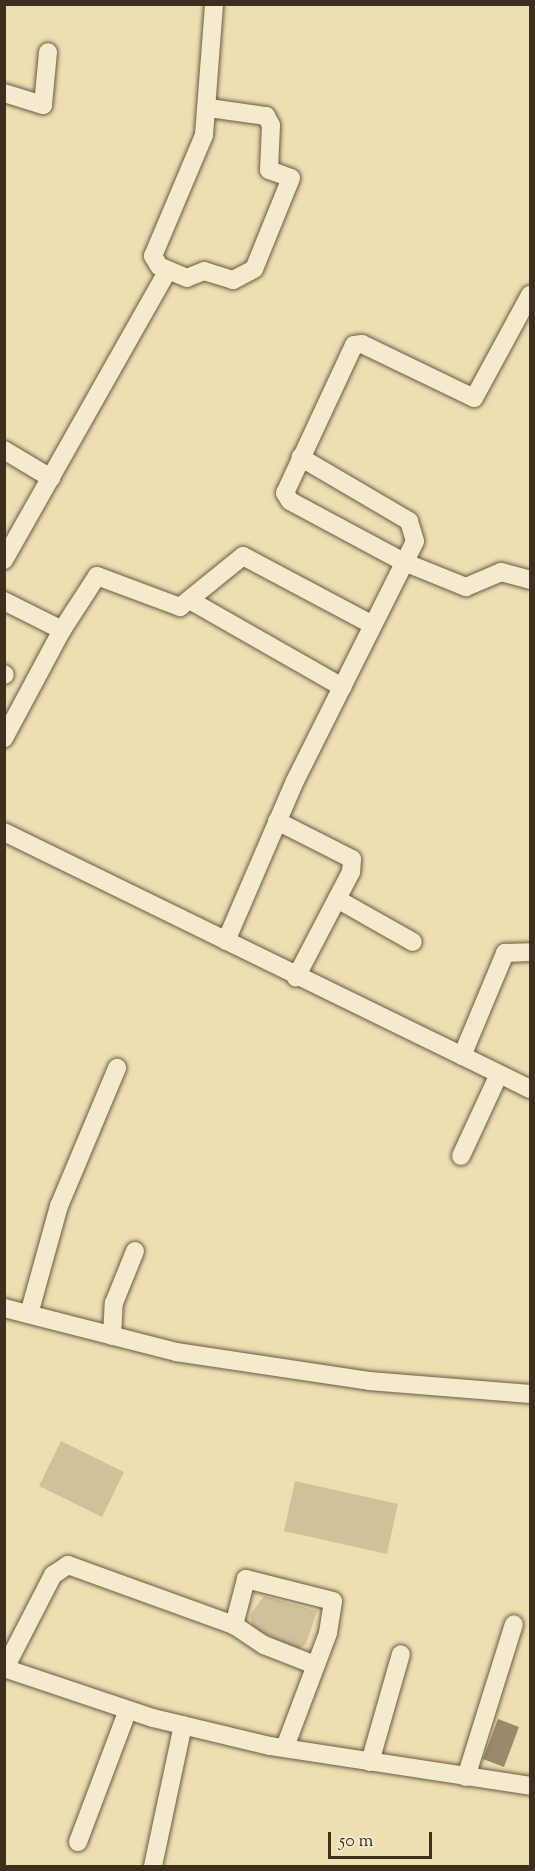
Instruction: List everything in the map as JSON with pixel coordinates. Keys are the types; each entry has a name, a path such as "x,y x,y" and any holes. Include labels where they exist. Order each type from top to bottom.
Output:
{"street":[{"path":"209,108 266,116 271,125 268,170 289,175 290,184 249,275 233,280 204,271 191,279 168,270 153,256 199,154 209,108 214,4"},
{"path":"4,93 43,105 48,52"},
{"path":"4,560 168,270"},
{"path":"531,295 474,398 362,344 354,345 300,457 286,497 404,561 466,587 501,572 531,580"},
{"path":"4,450 51,478"},
{"path":"226,941 277,821 415,541 414,525 300,457"},
{"path":"4,738 62,630 97,576 174,606 193,602 237,557 248,556 373,625"},
{"path":"4,601 62,630"},
{"path":"193,602 342,687"},
{"path":"277,821 352,860 337,899 296,977"},
{"path":"4,832 296,977 531,1089"},
{"path":"337,899 413,942"},
{"path":"462,1056 505,953 516,948 531,952"},
{"path":"29,1314 59,1206 117,1068"},
{"path":"460,1156 499,1074"},
{"path":"112,1336 114,1303 135,1251"},
{"path":"4,1308 176,1352 369,1381 531,1394"},
{"path":"315,1665 264,1645 234,1625 68,1565 53,1575 5,1668 128,1710 183,1725 369,1762 531,1786"},
{"path":"234,1625 246,1579 333,1601 315,1665 285,1747"},
{"path":"466,1777 514,1624"},
{"path":"369,1762 401,1654"},
{"path":"78,1842 128,1710"},
{"path":"153,1866 183,1725"}],"shaded area":[{"path":"61,1441 124,1472 102,1517 39,1486"},
{"path":"295,1481 398,1504 387,1554 284,1531"},
{"path":"264,1596 317,1611 306,1644 298,1649 253,1628 250,1615"}],"building":[{"path":"498,1719 519,1727 504,1767 483,1759"}]}
